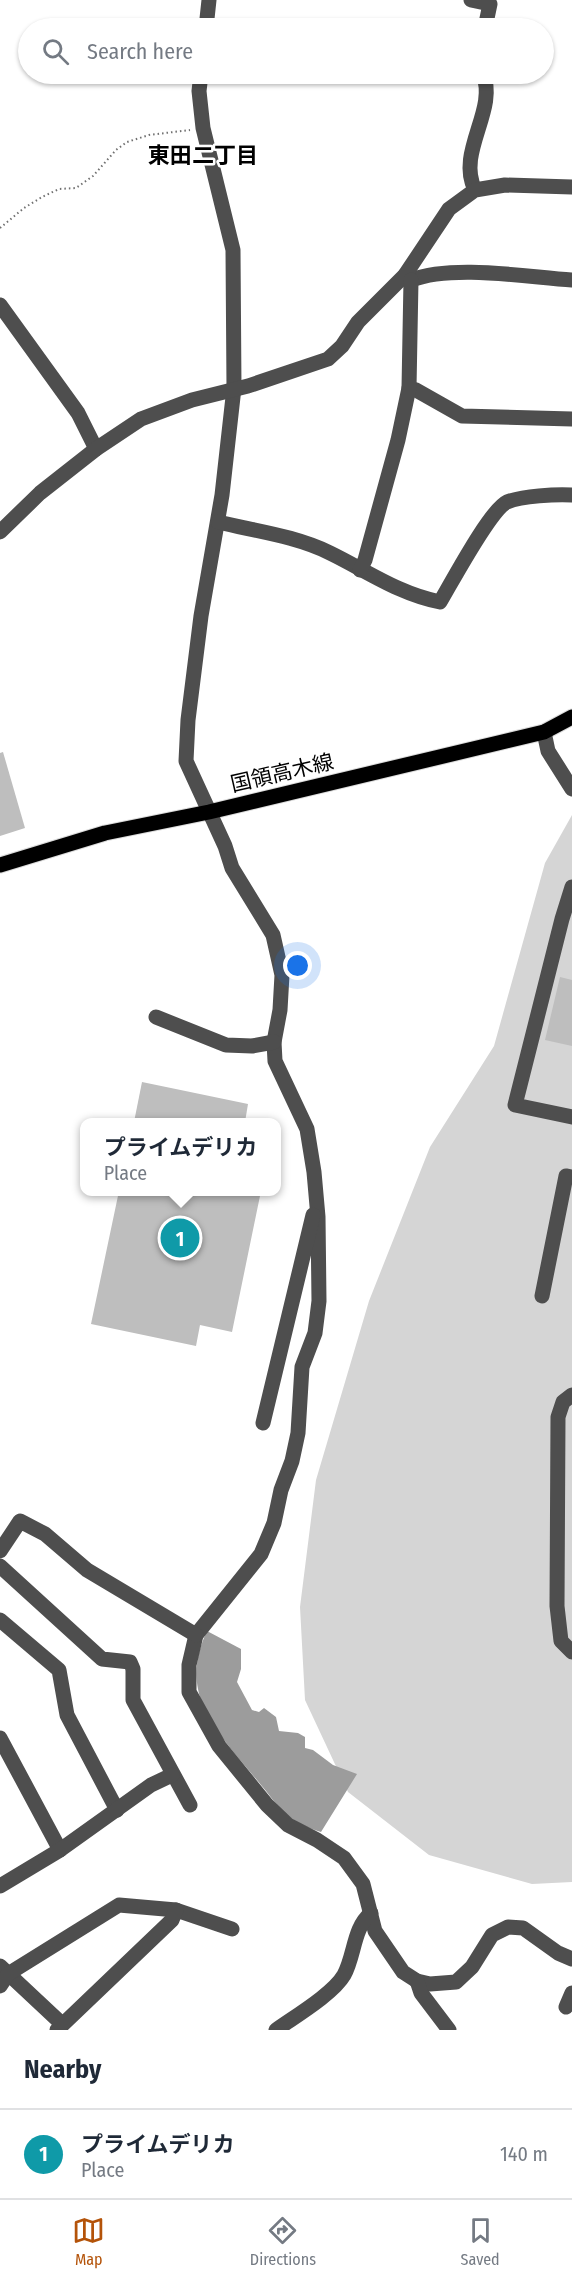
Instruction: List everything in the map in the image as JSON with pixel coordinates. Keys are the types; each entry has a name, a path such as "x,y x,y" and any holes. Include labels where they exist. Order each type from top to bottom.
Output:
{"main road":[{"name":"国領高木線","path":"0,864 105,833 209,812 544,732 572,717"}],"street":[{"path":"207,18 209,0"},
{"path":"471,0 490,4 487,18"},
{"path":"200,84 203,128 232,250 234,388 218,522 201,616 188,720 186,761 225,846 232,868 273,935 282,975 280,1010 274,1042 276,1061 307,1129 317,1197 319,1301 315,1333 302,1367 298,1433 274,1523 261,1554 196,1635 189,1665 189,1692 219,1746 267,1805 288,1825 344,1858 363,1884 375,1931 403,1972 417,1981 430,1984 456,1982 472,1967 492,1935 508,1927 523,1928 558,1953 572,1959"},
{"path":"475,190 470,179 469,166 487,90 486,84"},
{"path":"0,532 40,493 96,449 141,419 328,359 342,346 358,322 408,277 449,209 475,190 505,185 572,187"},
{"path":"408,277 487,272 572,280"},
{"path":"360,570 366,560 398,440 409,388 408,277"},
{"path":"0,305 78,413 96,449"},
{"path":"409,388 462,416 572,419"},
{"path":"218,522 303,543 329,553 383,583 422,598 440,602 494,514 507,502 572,495"},
{"path":"544,732 548,751 572,789"},
{"path":"572,887 515,1105 572,1117"},
{"path":"156,1017 226,1045 252,1046 274,1042"},
{"path":"542,1296 566,1176 572,1177"},
{"path":"263,1423 317,1197"},
{"path":"572,1395 563,1402 558,1418 556,1606 561,1641 572,1652"},
{"path":"0,1551 20,1521 45,1534 87,1570 196,1635"},
{"path":"0,1566 102,1659 130,1662 133,1669 132,1700 190,1804"},
{"path":"0,1620 59,1670 67,1715 117,1810"},
{"path":"0,1738 60,1850"},
{"path":"0,1886 60,1850 151,1785 172,1775"},
{"path":"176,1910 172,1920 60,2027 3,1975 119,1905 176,1910 232,1929"},
{"path":"276,2030 317,2002 344,1976 362,1920 371,1913"},
{"path":"417,1981 421,1993 449,2030"}],"path":[{"path":"0,228 24,208 42,197 59,189 76,188 93,176 116,150 127,142 149,135 203,128"}],"shaded area":[{"path":"572,815 572,1882 532,1884 429,1855 348,1792 305,1700 300,1607 316,1480 369,1301 430,1147 494,1046 545,863"},
{"path":"207,1631 241,1649 241,1669 237,1682 252,1710 259,1712 264,1708 276,1717 279,1731 298,1733 305,1737 305,1748 313,1750 333,1765 357,1774 321,1832 289,1817 282,1810 224,1740 207,1714 201,1701 196,1674 199,1652"}],"building":[{"path":"3,752 25,828 0,836 0,753"},
{"path":"560,977 572,980 572,1046 545,1040"},
{"path":"142,1082 248,1104 246,1118 135,1118"},
{"path":"118,1196 260,1196 232,1332 200,1325 196,1346 91,1324"}],"place":[{"name":"プライムデリカ","path":"180,1238"}],"district":[{"name":"東田二丁目","path":"203,155"}]}
